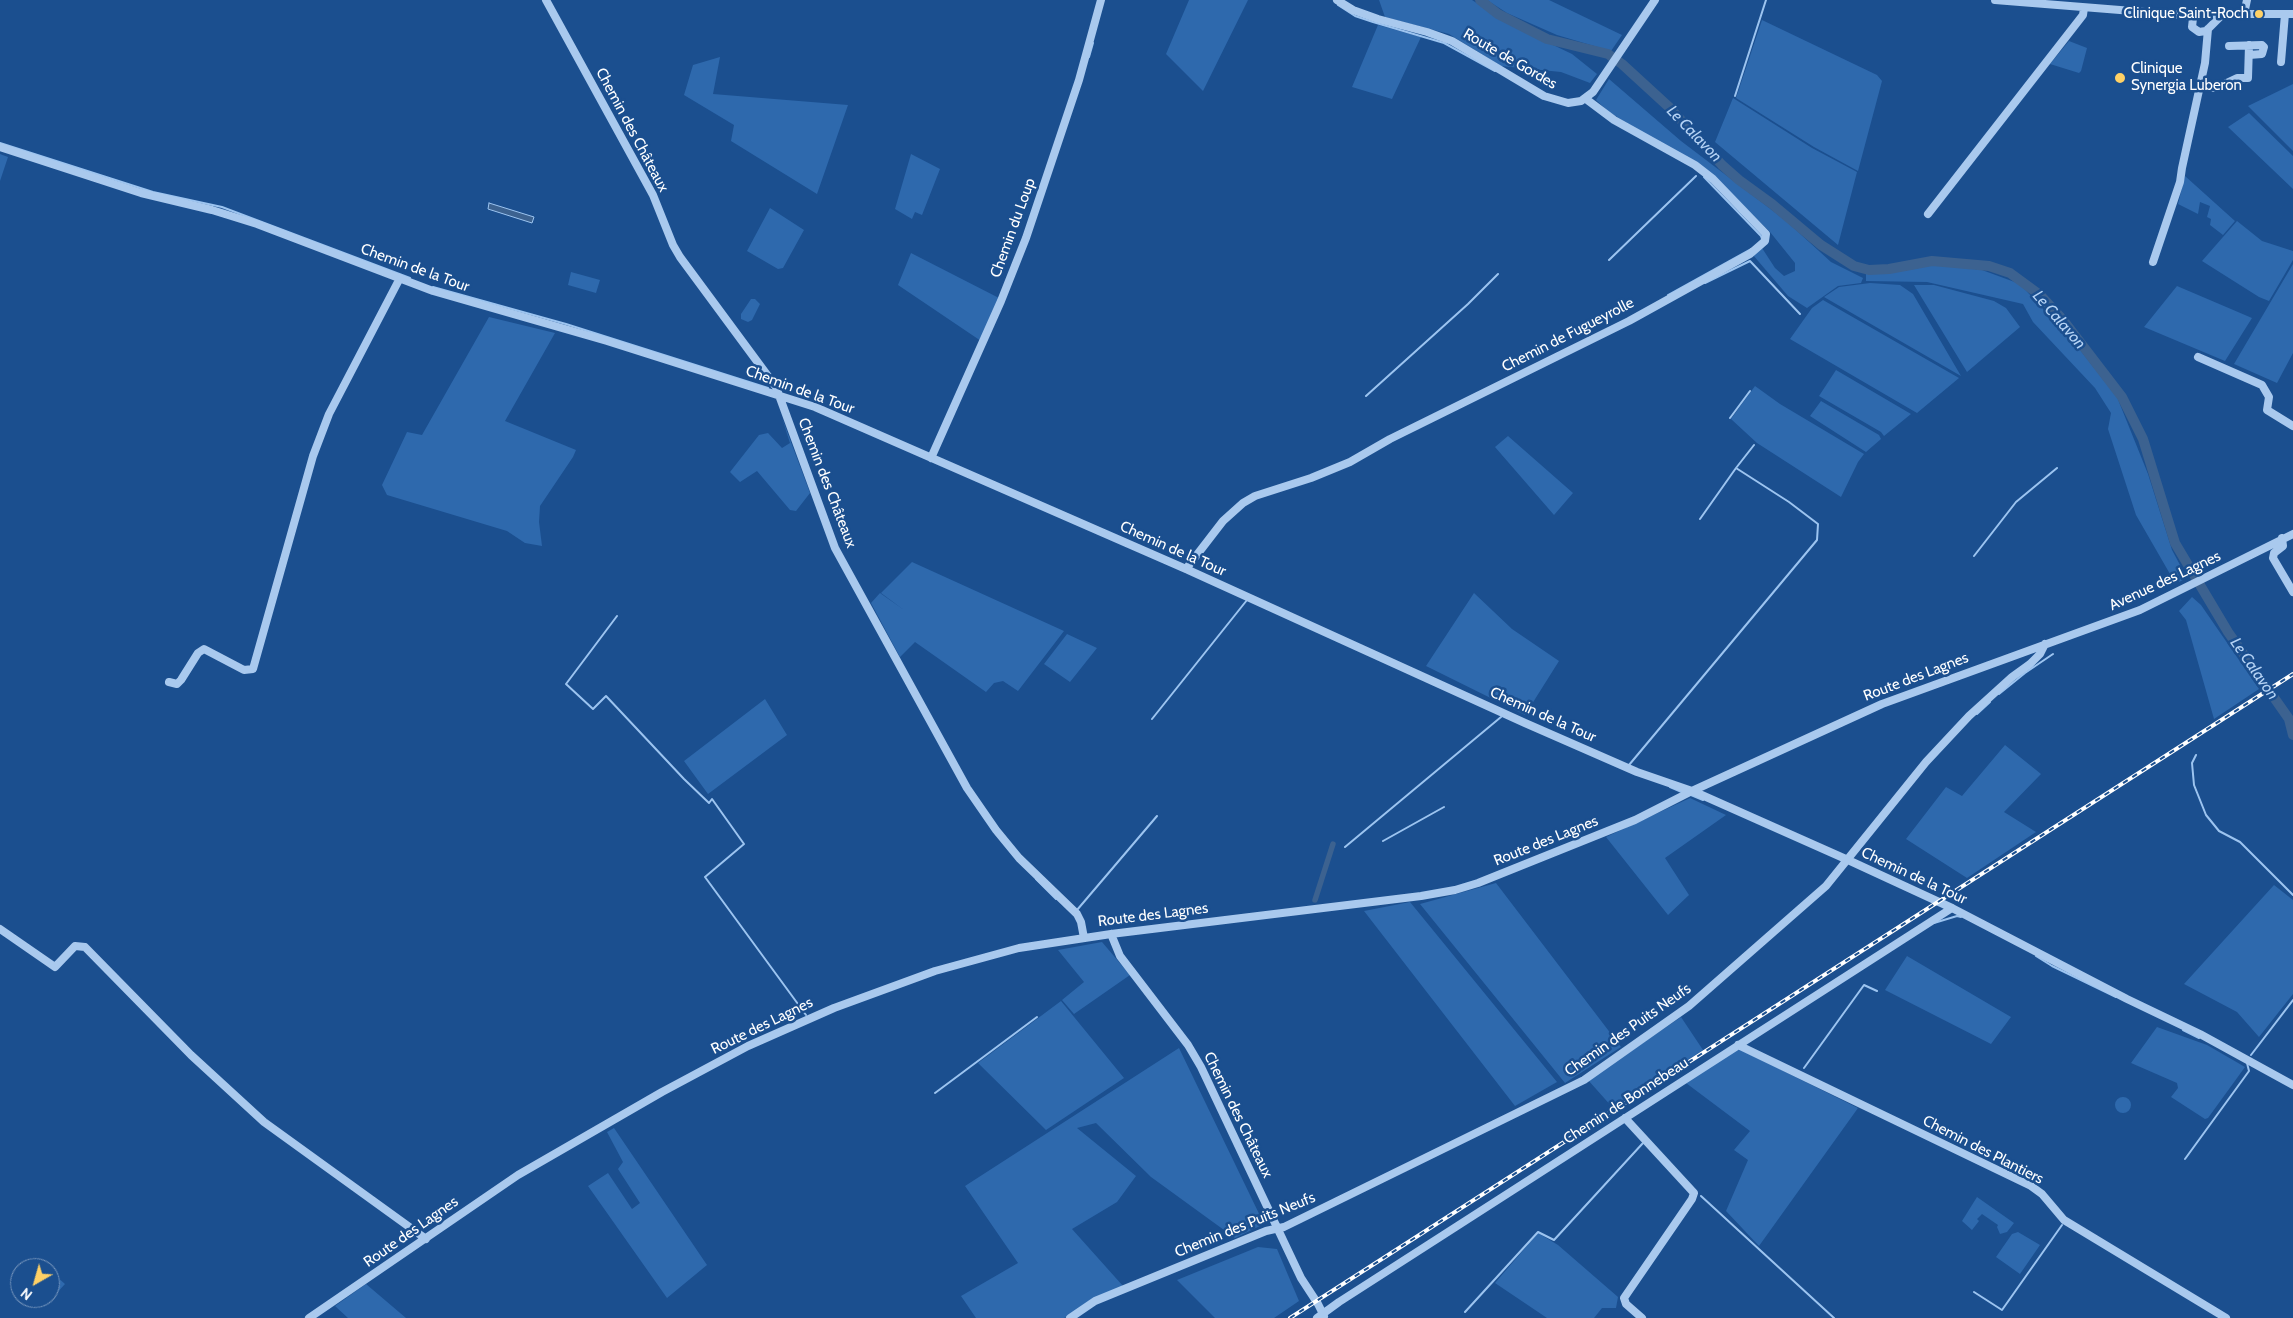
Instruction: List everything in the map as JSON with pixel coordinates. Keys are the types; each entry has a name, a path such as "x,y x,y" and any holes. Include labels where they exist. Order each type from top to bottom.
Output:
{"street":[{"name":"Chemin des Châteaux","path":"546,0 650,188 680,258 760,363 780,396 835,548 967,788 996,830 1019,858 1077,914 1081,922 1084,938"},
{"name":"Chemin du Loup","path":"930,458 1026,238 1079,80 1102,0"},
{"name":"Route de Gordes","path":"1337,0 1353,10 1378,19 1427,32 1452,41 1553,100 1568,103 1586,99"},
{"path":"1586,99 1600,84 1655,0"},
{"path":"1995,0 2195,16 2199,14 2289,14 2281,62"},
{"path":"2244,14 2247,0"},
{"path":"1928,214 2083,15 2084,8"},
{"path":"2175,14 2184,18 2199,32 2206,45"},
{"path":"2153,262 2178,189 2200,87 2209,27 2209,19 2205,15"},
{"path":"2199,32 2209,27 2222,15"},
{"path":"2192,27 2192,21 2195,16"},
{"path":"2200,87 2216,88 2237,78 2248,78 2249,45"},
{"path":"2229,46 2262,45 2264,47 2262,54 2249,55"},
{"name":"Chemin de Fugueyrolle","path":"1186,569 1224,520 1243,503 1255,496 1311,478 1350,462 1390,439 1629,320 1750,254 1765,241 1766,234 1713,179 1695,165 1614,120 1586,99"},
{"name":"Chemin de la Tour","path":"0,147 141,193 212,210 257,224 433,292 607,341 815,407 1186,569 1533,727 1637,772 1692,791 1848,860 1952,908 2127,999 2200,1034 2293,1085"},
{"path":"169,682 177,684 198,653 204,649 244,670 253,669 313,456 329,414 400,278"},
{"path":"2198,357 2262,385 2269,397 2268,410 2293,426"},
{"name":"Avenue des Lagnes","path":"2045,644 2090,629 2182,590 2293,534"},
{"path":"2282,538 2283,546 2274,553 2273,558 2293,592"},
{"name":"Route des Lagnes","path":"309,1318 510,1180 662,1092 776,1033 834,1008 935,971 1019,948 1111,934 1421,896 1455,890 1612,830 1692,791 1882,704 2045,644"},
{"name":"Chemin des Puits Neufs","path":"1070,1318 1095,1302 1315,1212 1584,1080 1689,1006 1826,886 1932,756 1993,694 2030,664 2040,654 2045,644"},
{"name":"Chemin de Bonnebeau","path":"1322,1316 1952,908"},
{"path":"0,929 55,968 75,946 85,947 191,1055 264,1122 426,1239"},
{"name":"Chemin des Châteaux","path":"1111,934 1120,956 1188,1044 1201,1066 1300,1278 1322,1316"},
{"name":"Chemin des Plantiers","path":"1738,1045 2031,1186 2042,1194 2064,1220 2226,1318"},
{"path":"1625,1118 1694,1192 1692,1199 1624,1298 1626,1304 1642,1318"}],"shaded area":[{"path":"1189,0 1248,0 1203,91 1166,54"},
{"path":"1379,0 1472,0 1507,23 1572,54 1597,74 1590,83 1561,72 1501,66 1449,34 1385,17"},
{"path":"1487,0 1549,0 1622,35 1611,51 1557,35 1507,13"},
{"path":"1762,20 1877,75 1882,81 1858,171 1814,147 1736,98"},
{"path":"1378,25 1421,37 1392,99 1352,87"},
{"path":"2069,41 2087,48 2079,73 2050,64"},
{"path":"720,57 713,94 848,105 817,194 731,141 734,125 684,95 693,65"},
{"path":"1609,79 1681,141 1785,220 1831,262 1863,278 1861,283 1838,286 1807,308 1788,296 1753,255 1762,248 1775,268 1784,276 1795,271 1795,263 1770,232 1715,177 1609,112 1596,100"},
{"path":"2293,84 2293,151 2248,106"},
{"path":"1733,98 1812,148 1857,172 1838,245 1715,142"},
{"path":"2249,113 2293,156 2293,189 2228,127"},
{"path":"0,154 8,157 0,181"},
{"path":"911,154 940,169 922,215 915,212 912,219 895,209"},
{"path":"2185,176 2235,221 2223,235 2210,225 2211,219 2207,217 2210,206 2200,202 2198,214 2178,204"},
{"path":"489,203 534,217 532,223 488,209"},
{"path":"770,208 804,230 783,268 778,269 747,251"},
{"path":"2237,221 2262,241 2293,251 2293,260 2269,301 2259,297 2202,261"},
{"path":"911,253 999,298 981,341 898,285"},
{"path":"1939,264 1982,270 2020,284 2077,346 2117,397 2148,474 2172,550 2187,578 2179,582 2170,574 2136,515 2108,429 2111,413 2095,388 2033,322 2023,304 1927,282 1866,281 1866,274 1902,271"},
{"path":"2293,264 2293,353 2277,383 2234,364"},
{"path":"571,272 600,280 596,293 568,285"},
{"path":"1870,283 1900,285 1913,294 1961,376 1824,297 1839,287"},
{"path":"1914,285 1934,285 1994,301 2006,308 2020,327 1967,372"},
{"path":"2177,286 2252,318 2225,361 2144,327"},
{"path":"751,299 755,299 760,304 752,320 748,322 741,319 741,314"},
{"path":"1823,300 1959,378 1917,413 1790,339 1812,308"},
{"path":"489,317 555,333 505,421 576,450 540,506 539,522 542,546 525,543 507,531 387,495 382,485 407,432 422,435"},
{"path":"1836,370 1911,414 1884,436 1881,432 1819,396"},
{"path":"1755,386 1780,404 1864,454 1858,462 1841,497 1757,443 1731,419"},
{"path":"1821,401 1879,435 1881,439 1866,452 1810,416"},
{"path":"782,418 810,493 796,511 790,510 757,471 740,482 730,472 759,435 768,433 782,448 790,443"},
{"path":"1508,436 1573,493 1554,515 1495,447"},
{"path":"912,562 1064,631 1018,691 1003,681 994,683 986,692 915,642 900,657 871,603 880,593 904,610 881,593"},
{"path":"1474,593 1512,629 1559,661 1525,715 1426,666"},
{"path":"2192,597 2201,605 2259,689 2214,719 2186,620 2179,611"},
{"path":"1067,634 1097,648 1070,682 1044,664"},
{"path":"765,699 787,735 708,794 684,761"},
{"path":"2005,745 2041,774 2004,812 2036,832 1967,878 1906,839 1946,787 1962,796"},
{"path":"1690,798 1726,815 1665,858 1689,895 1668,915 1606,837"},
{"path":"1496,883 1621,1047 1565,1083 1420,904"},
{"path":"2274,885 2293,900 2293,994 2259,1037 2237,1012 2184,984"},
{"path":"1410,902 1557,1082 1515,1106 1364,911"},
{"path":"1102,942 1130,975 1074,1014 1062,1000 1084,982 1058,950"},
{"path":"1907,956 2011,1017 1991,1044 1885,990"},
{"path":"1061,1001 1124,1078 1046,1130 978,1063"},
{"path":"1681,1017 1703,1050 1613,1108 1588,1080"},
{"path":"2157,1027 2207,1045 2245,1067 2208,1118 2205,1119 2171,1097 2178,1088 2177,1083 2131,1063"},
{"path":"1179,1048 1264,1224 1235,1238 1151,1177 1096,1123 1077,1128 1136,1176 1117,1202 1072,1229 1123,1286 1064,1318 976,1318 961,1296 1018,1263 965,1186"},
{"path":"1737,1048 1858,1108 1759,1246 1726,1211 1748,1160 1734,1150 1750,1131 1686,1083"},
{"path":"2123,1097 2131,1105 2123,1113 2115,1105"},
{"path":"614,1128 707,1265 667,1298 588,1186 608,1173 632,1209 640,1203 618,1169 623,1162 607,1132"},
{"path":"1977,1197 2014,1223 2007,1232 2000,1234 1998,1225 1982,1214 1977,1219 1979,1221 1972,1230 1962,1221"},
{"path":"2018,1232 2040,1245 2020,1274 1996,1257 2012,1234"},
{"path":"1538,1233 1558,1245 1618,1297 1616,1308 1602,1308 1594,1318 1547,1318 1495,1283"},
{"path":"1258,1247 1277,1249 1299,1301 1274,1318 1215,1318 1177,1280"},
{"path":"60,1280 65,1284 60,1290"},
{"path":"366,1284 406,1318 348,1318 335,1306"}],"waterway":[{"name":"Le Calavon","path":"1480,0 1498,14 1547,39 1608,54 1622,64 1670,108 1722,165 1739,180 1772,204 1821,245 1854,266 1869,270 1889,269 1932,261 1989,266 2010,273 2040,295 2063,320 2122,397 2143,439 2175,543 2228,632 2289,719 2293,735"},
{"path":"1735,96 1766,0"},
{"path":"1338,5 1355,16 1444,43 1495,71"},
{"path":"1089,57 1093,43"},
{"path":"0,143 153,192 222,207 410,278"},
{"path":"1609,260 1696,176"},
{"path":"1704,177 1762,239"},
{"path":"1668,295 1751,249"},
{"path":"1705,283 1750,261 1800,314"},
{"path":"1366,396 1468,304 1498,274"},
{"path":"433,287 566,324 768,388"},
{"path":"1730,418 1750,391"},
{"path":"1629,765 1817,540 1818,524 1789,502 1736,468 1754,445"},
{"path":"1700,519 1736,468"},
{"path":"1974,556 2016,502 2057,468"},
{"path":"1152,719 1247,600"},
{"path":"617,616 566,684 593,709 606,696 684,779 709,803 712,799 744,844 705,877 806,1015"},
{"path":"1999,694 2053,654"},
{"path":"1977,714 1990,702"},
{"path":"1345,847 1501,717"},
{"path":"2196,755 2192,763 2194,785 2206,815 2219,831 2240,842 2293,895"},
{"path":"1670,787 1684,793"},
{"path":"1691,795 1703,800"},
{"path":"1383,841 1444,807"},
{"path":"1077,910 1157,816"},
{"path":"1315,900 1333,844"},
{"path":"1036,879 1056,899"},
{"path":"1934,923 1957,916 1961,917"},
{"path":"2036,956 2052,966 2116,997"},
{"path":"1804,1068 1864,985 1877,991"},
{"path":"2251,1055 2293,1000"},
{"path":"935,1093 1037,1017"},
{"path":"2183,1030 2199,1038"},
{"path":"2185,1159 2249,1071 2247,1063"},
{"path":"1465,1312 1538,1232 1554,1240 1643,1143"},
{"path":"1701,1196 1834,1318"},
{"path":"1974,1292 2002,1310 2062,1225"}],"railway":[{"path":"1290,1318 2293,674"}],"place":[{"name":"Clinique Saint-Roch","path":"2259,14"},
{"name":"Clinique Synergia Luberon","path":"2120,78"}]}
